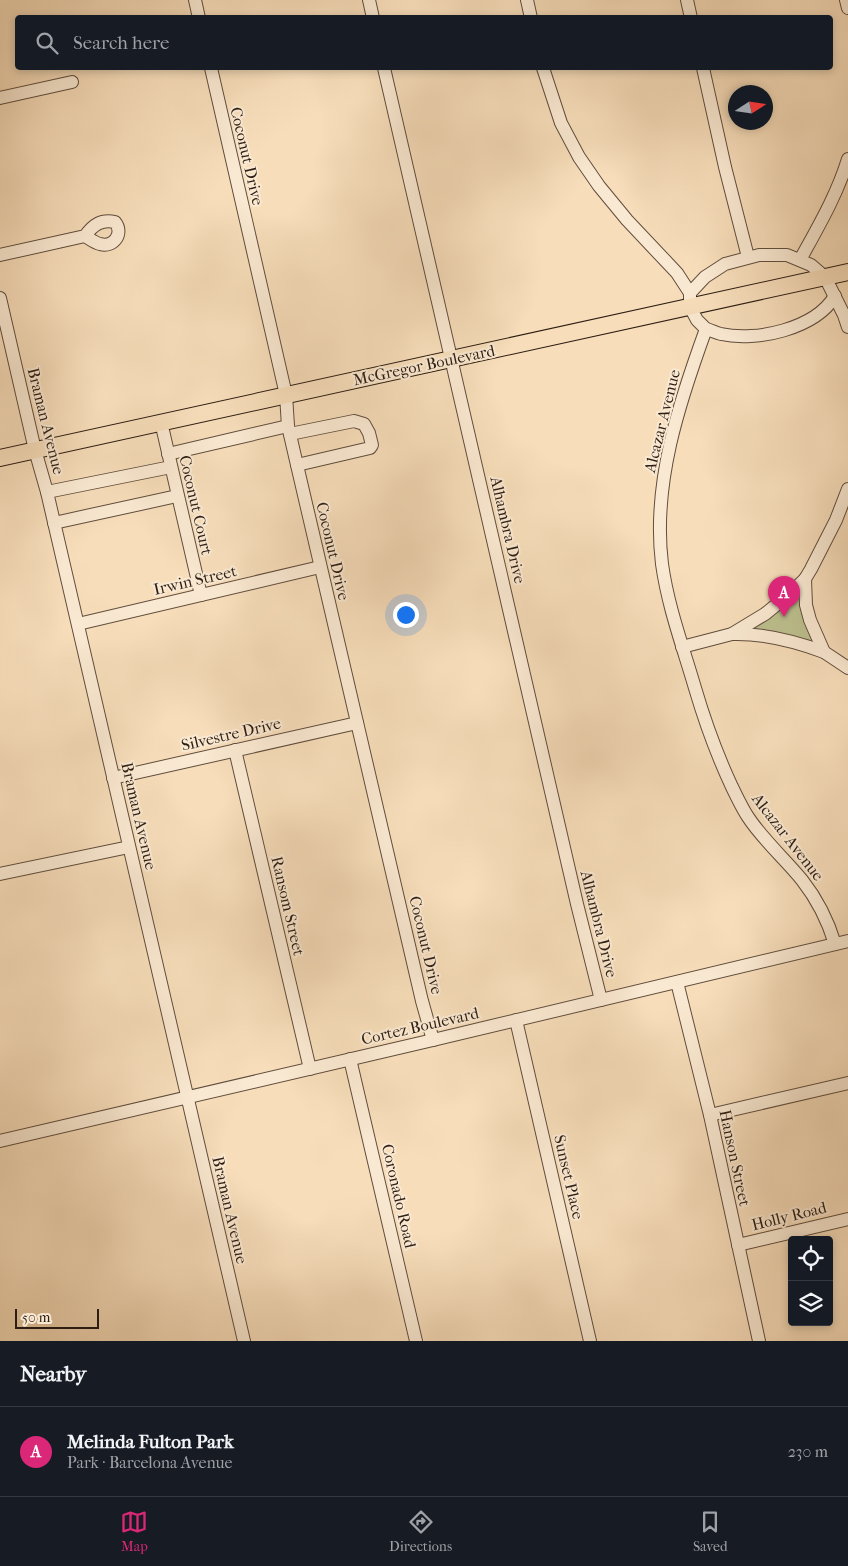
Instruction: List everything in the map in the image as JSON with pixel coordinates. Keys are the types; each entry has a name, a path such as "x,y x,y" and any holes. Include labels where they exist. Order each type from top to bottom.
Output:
{"main road":[{"name":"McGregor Boulevard","path":"0,458 451,359 690,300 848,272"}],"street":[{"path":"195,0 198,15"},
{"path":"369,0 372,15"},
{"path":"527,0 530,15"},
{"path":"687,0 690,15"},
{"path":"846,0 848,8"},
{"name":"Coconut Drive","path":"211,70 286,395 289,430 320,568 422,1002 433,1040"},
{"name":"Alhambra Drive","path":"384,70 600,1000"},
{"path":"543,70 561,123 579,158 627,220 677,273 697,320 706,329 721,334 743,336 775,333 819,314 835,296"},
{"path":"703,70 748,258"},
{"path":"0,98 72,82"},
{"path":"800,260 833,198 848,158"},
{"path":"0,254 85,236"},
{"path":"690,300 705,277 725,264 759,255 788,255 811,265 825,277 848,327"},
{"name":"Braman Avenue","path":"0,298 78,624 244,1341"},
{"name":"Alcazar Avenue","path":"706,329 677,417 666,462 660,514 660,537 666,589 673,619 714,743 737,798 748,817 812,895 835,944"},
{"path":"168,454 289,430 354,421 364,424 369,433 372,445 370,448 297,465"},
{"name":"Coconut Court","path":"161,422 201,594"},
{"path":"47,492 171,467"},
{"path":"682,647 732,634 765,614 804,579 824,546 848,493 848,489"},
{"path":"54,523 177,496"},
{"name":"Irwin Street","path":"78,624 320,568"},
{"path":"804,579 806,605 810,620 824,652"},
{"path":"732,634 782,639 824,652 848,668"},
{"name":"Silvestre Drive","path":"113,778 357,723"},
{"name":"Ransom Street","path":"235,750 310,1069"},
{"path":"0,874 129,847"},
{"name":"Cortez Boulevard","path":"0,1141 350,1060 848,941"},
{"name":"Hanson Street","path":"678,982 710,1115 712,1132 759,1341"},
{"name":"Sunset Place","path":"516,1020 590,1341"},
{"name":"Coronado Road","path":"350,1060 416,1341"},
{"path":"710,1115 848,1083"},
{"name":"Holly Road","path":"738,1246 848,1219"}],"green space":[{"path":"805,579 824,652 744,634"}],"place":[{"name":"Melinda Fulton Park","path":"784,617"}]}
